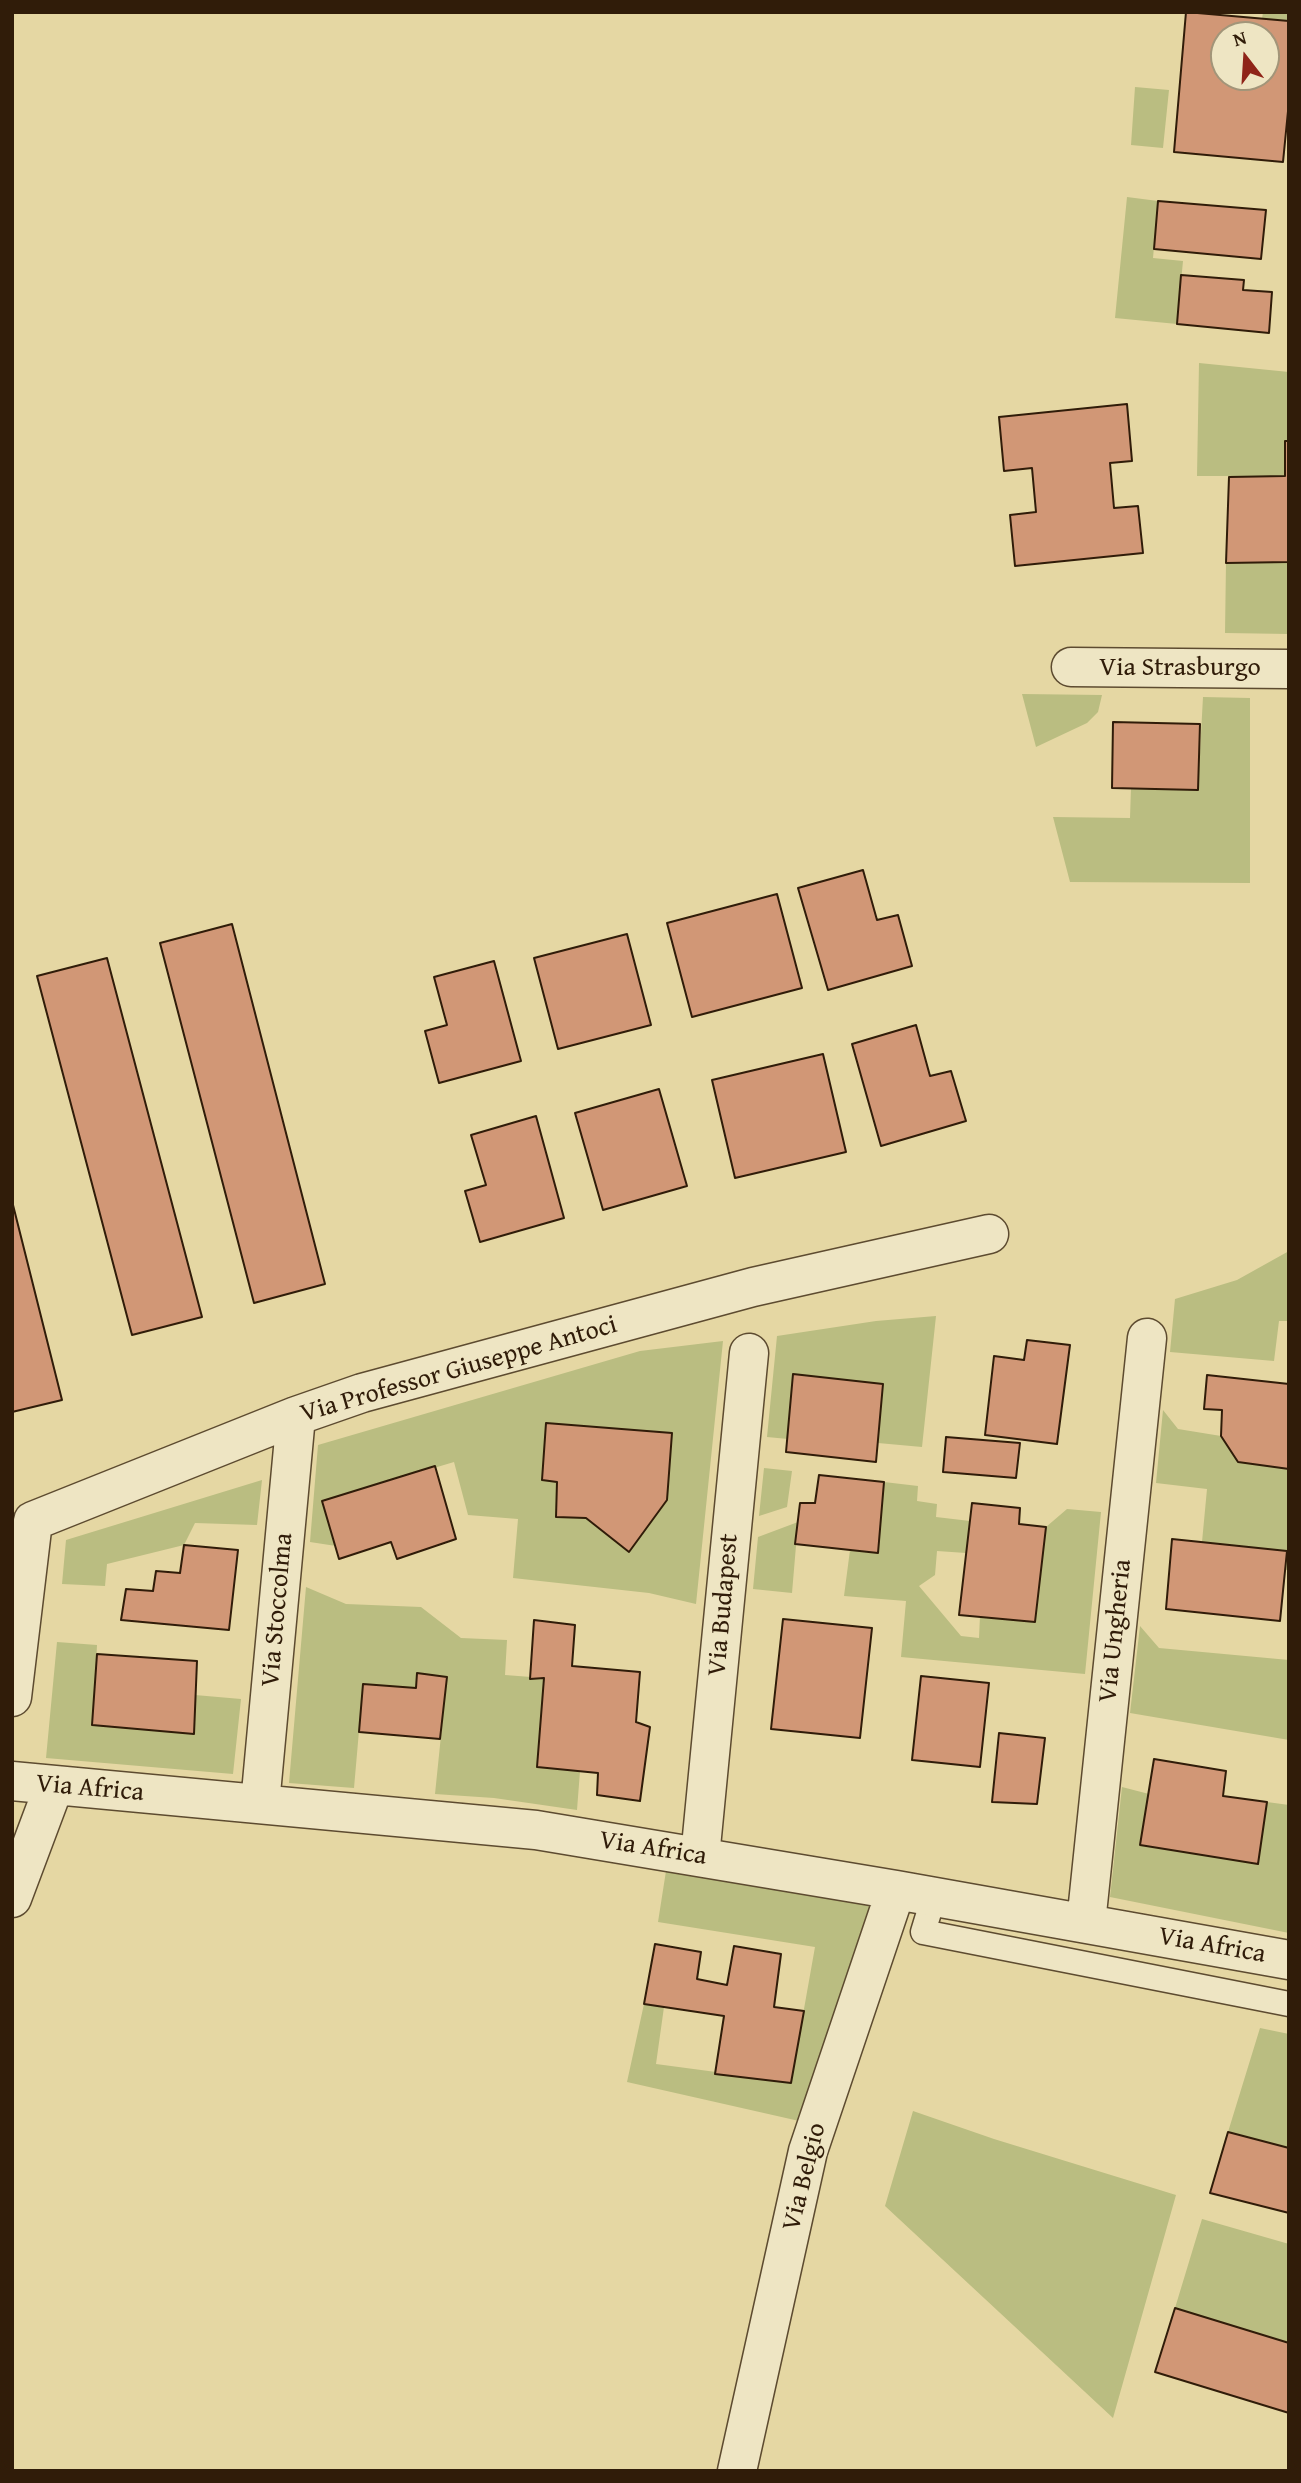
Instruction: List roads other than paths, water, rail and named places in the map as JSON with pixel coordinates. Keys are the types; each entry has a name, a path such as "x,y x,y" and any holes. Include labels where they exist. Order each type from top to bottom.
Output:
{"street":[{"name":"Via Strasburgo","path":"1071,667 1289,668"},
{"name":"Via Professor Giuseppe Antoci","path":"12,1697 33,1521 296,1416 362,1393 753,1287 989,1234"},
{"name":"Via Ungheria","path":"1086,1923 1147,1338"},
{"name":"Via Budapest","path":"700,1857 749,1353"},
{"name":"Via Stoccolma","path":"260,1804 296,1416"},
{"name":"Via Africa","path":"12,1781 536,1830 896,1889 1289,1960"},
{"path":"12,1898 54,1786"},
{"name":"Via Belgio","path":"737,2471 808,2151 896,1889"}],"lane":[{"path":"934,1896 923,1932 1289,2004"}]}
